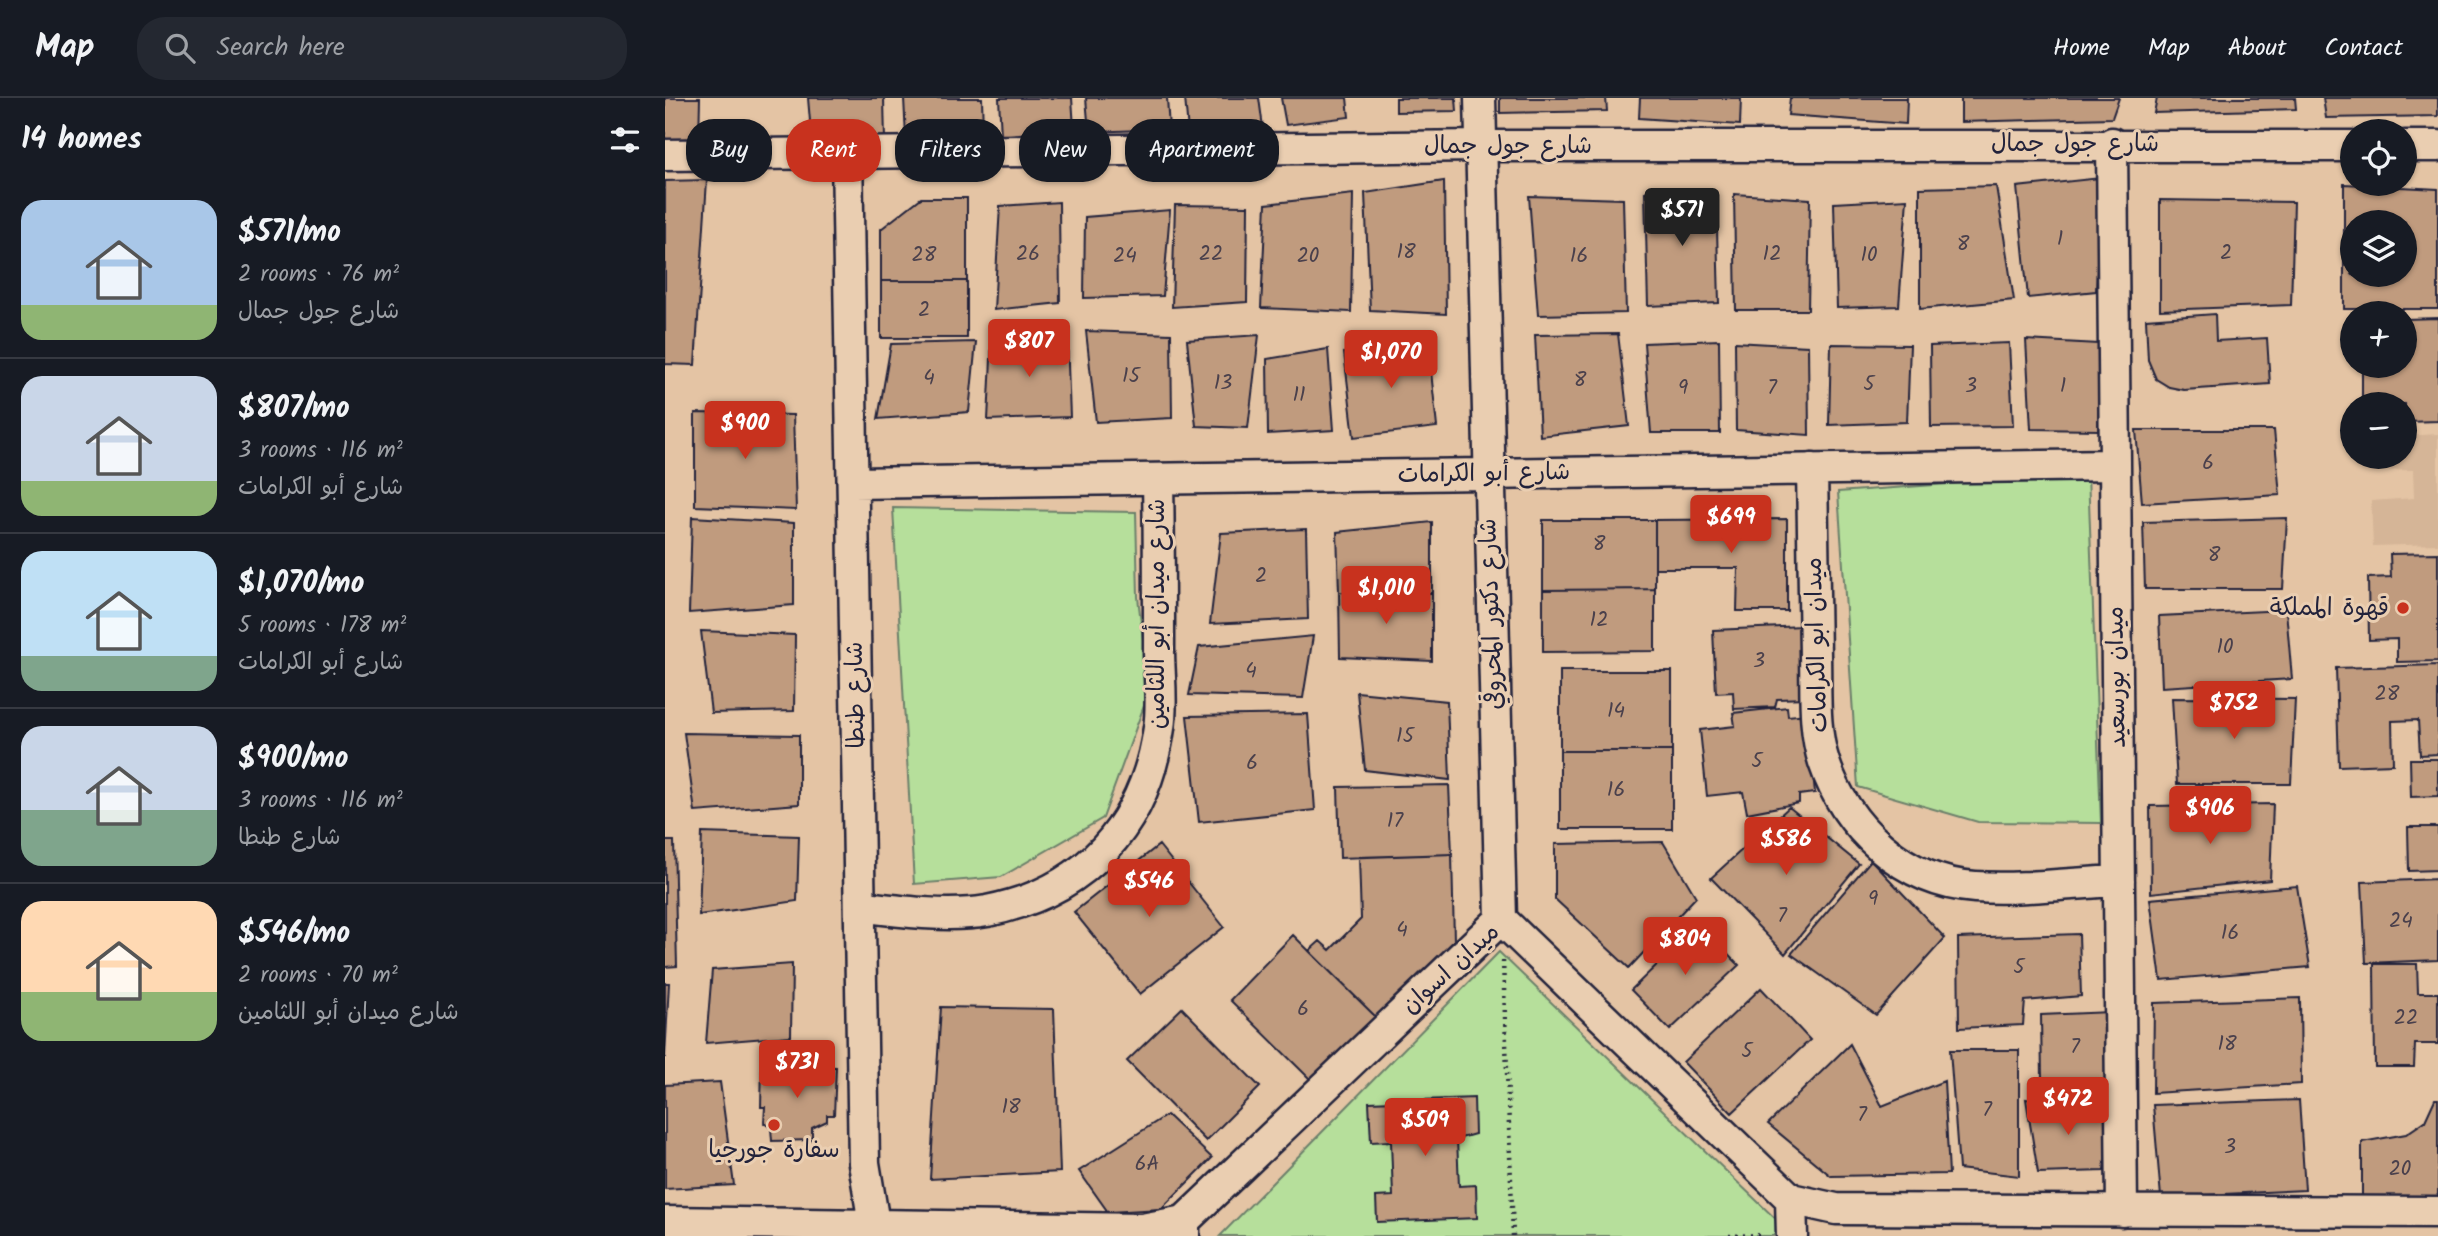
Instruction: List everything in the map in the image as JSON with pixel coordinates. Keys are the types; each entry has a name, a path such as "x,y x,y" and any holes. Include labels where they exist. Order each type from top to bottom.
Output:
{"street":[{"name":"شارع دكتور المحروقي","path":"1480,98 1501,919"},
{"name":"ميدان بورسعيد","path":"2112,144 2122,1211"},
{"name":"شارع جول جمال","path":"881,153 1481,146 2340,146"},
{"path":"2417,146 2438,146"},
{"name":"شارع جول جمال","path":"665,155 786,154"},
{"name":"شارع طنطا","path":"848,182 864,1163 876,1231"},
{"name":"شارع أبو الكرامات","path":"853,483 2115,465"},
{"name":"ميدان ابو الكرامات","path":"1812,469 1817,718 1823,760 1839,799 1864,832 1895,859 1933,878 1974,887 2119,881"},
{"name":"شارع ميدان أبو اللثامين","path":"860,906 915,912 985,911 1038,897 1085,869 1123,829 1149,780 1160,726 1158,479"},
{"name":"ميدان اسوان","path":"1184,1229 1501,919 1791,1199"},
{"path":"1793,1236 1791,1199 1836,1209 2438,1212"},
{"path":"665,1222 876,1231 1184,1229"}],"path":[{"path":"1501,919 1513,1236"}],"shaded area":[{"path":"2438,434 2438,544 2373,546 2371,501 2414,498 2413,470 2371,469 2417,469 2417,435"}],"green space":[{"path":"2088,474 2101,823 1978,822 1858,787 1838,492"},
{"path":"893,508 1136,512 1138,597 1149,692 1103,818 1001,877 914,884"},
{"path":"1499,952 1783,1226 1773,1236 1220,1236"}],"building":[{"path":"665,98 700,98 700,119 686,119 686,141 665,142"},
{"path":"808,98 884,98 885,141 881,141 881,119 810,119"},
{"path":"904,98 982,98 983,119 905,119"},
{"path":"999,98 1072,98 1073,119 1019,119 1019,134 1005,136 1005,119 1000,119"},
{"path":"1086,98 1167,98 1168,119 1125,119 1125,131 1111,131 1111,119 1088,119"},
{"path":"1185,98 1259,98 1262,119 1187,119"},
{"path":"1281,98 1347,98 1349,117 1286,125"},
{"path":"1396,98 1456,98 1457,111 1396,112"},
{"path":"1500,98 1606,98 1607,111 1500,113"},
{"path":"1640,98 1741,98 1740,125 1639,118"},
{"path":"1790,98 1907,98 1906,124 1788,115"},
{"path":"1961,98 2119,98 2112,118 1961,122"},
{"path":"2157,98 2295,98 2296,109 2154,113"},
{"path":"2323,98 2438,98 2438,116 2326,118"},
{"path":"2100,178 2096,291 2028,298 2017,187"},
{"path":"665,181 707,182 695,365 665,364"},
{"path":"1444,181 1446,314 1370,310 1365,193"},
{"path":"1996,186 2014,300 1920,309 1920,188"},
{"path":"2417,188 2438,189 2438,309 2417,309 2417,301 2344,301 2344,287 2417,287 2417,210 2344,210 2344,196 2417,196"},
{"path":"1645,192 1716,192 1719,303 1648,306"},
{"path":"1353,194 1351,312 1261,308 1266,204"},
{"path":"1734,194 1810,199 1808,310 1736,310"},
{"path":"1529,196 1623,199 1626,313 1538,315"},
{"path":"921,198 967,198 967,281 881,281 881,229"},
{"path":"1907,199 1899,306 1837,308 1834,203"},
{"path":"2160,200 2294,202 2291,305 2160,310"},
{"path":"1059,202 1060,303 994,310 1000,206"},
{"path":"1175,205 1248,206 1247,302 1172,307"},
{"path":"1170,210 1163,296 1084,298 1085,217"},
{"path":"881,281 967,281 967,338 881,338"},
{"path":"2215,314 2216,341 2267,338 2270,384 2184,390 2169,387 2156,379 2148,360 2146,319"},
{"path":"2438,318 2438,421 2417,422 2417,392 2362,392 2362,378 2417,378 2417,319"},
{"path":"1086,331 1171,334 1172,418 1096,422"},
{"path":"1618,334 1629,426 1540,436 1535,335"},
{"path":"1259,335 1248,428 1196,426 1187,340"},
{"path":"992,338 1067,338 1070,417 988,420"},
{"path":"1719,340 1720,433 1651,433 1644,343"},
{"path":"2026,340 2098,344 2098,430 2031,429"},
{"path":"976,342 969,412 878,419 891,344"},
{"path":"1735,342 1808,346 1809,435 1736,430"},
{"path":"2009,343 2013,426 1931,427 1930,346"},
{"path":"1428,344 1437,427 1354,437 1344,353"},
{"path":"1831,344 1910,345 1907,422 1829,425"},
{"path":"1328,349 1334,430 1268,434 1267,359"},
{"path":"695,413 793,415 796,510 695,506"},
{"path":"2136,430 2274,430 2280,495 2142,503"},
{"path":"692,517 794,523 794,605 689,613"},
{"path":"2287,518 2283,589 2145,589 2143,522"},
{"path":"1787,519 1787,611 1737,611 1738,568 1655,568 1655,520"},
{"path":"1543,520 1655,520 1655,589 1543,590"},
{"path":"1432,522 1432,593 1339,592 1337,532"},
{"path":"1306,529 1308,619 1210,624 1221,533"},
{"name":"قهوة المملكة","path":"2438,553 2438,661 2397,662 2397,639 2369,640 2368,578 2391,577 2390,554"},
{"path":"1655,589 1655,651 1543,652 1543,590"},
{"path":"1339,592 1432,593 1432,661 1340,657"},
{"path":"2286,610 2292,679 2162,687 2159,616"},
{"path":"1802,626 1806,698 1777,699 1775,707 1734,709 1733,692 1716,693 1713,630"},
{"path":"701,631 795,635 794,711 711,713"},
{"path":"1313,636 1303,698 1189,695 1199,647"},
{"path":"2438,665 2438,754 2420,755 2418,720 2392,721 2393,764 2339,766 2336,668"},
{"path":"1560,671 1672,671 1672,751 1560,751"},
{"path":"1357,692 1447,701 1450,780 1365,770"},
{"path":"2172,698 2295,699 2291,784 2177,784"},
{"path":"1787,707 1788,716 1807,714 1815,793 1799,795 1799,803 1747,813 1743,792 1707,796 1700,730 1735,726 1733,713"},
{"path":"1308,714 1315,810 1199,822 1187,716"},
{"path":"684,733 799,735 799,804 695,812"},
{"path":"1560,751 1672,751 1672,829 1560,829"},
{"path":"2410,759 2438,759 2438,796 2411,797"},
{"path":"1449,785 1452,854 1340,858 1338,787"},
{"path":"2273,804 2270,880 2151,893 2150,806"},
{"path":"1789,807 1859,864 1785,954 1711,878"},
{"path":"2408,827 2438,827 2438,870 2409,871"},
{"path":"702,833 799,836 797,901 699,915"},
{"path":"665,841 674,841 677,966 665,967"},
{"path":"1663,842 1696,897 1629,968 1555,899 1555,844"},
{"path":"1159,845 1224,927 1140,994 1074,912"},
{"path":"1452,854 1454,941 1377,1018 1309,951 1320,941 1330,950 1361,919 1359,857"},
{"path":"1871,860 1945,938 1876,1015 1791,954"},
{"path":"2438,879 2438,960 2366,963 2362,882"},
{"path":"2297,886 2310,967 2161,980 2150,899"},
{"path":"1699,924 1739,965 1670,1030 1631,990"},
{"path":"2079,934 2081,996 2025,1001 2023,1025 1959,1028 1958,938"},
{"path":"1293,935 1377,1018 1313,1082 1230,1000"},
{"path":"792,964 791,1036 706,1043 712,970"},
{"path":"2374,964 2417,964 2418,993 2438,993 2438,1044 2415,1044 2414,1067 2375,1067"},
{"path":"665,983 669,983 665,1058"},
{"path":"1761,988 1810,1040 1732,1113 1683,1062"},
{"path":"2300,998 2301,1084 2153,1093 2154,1003"},
{"path":"941,1007 1054,1009 1060,1172 930,1179"},
{"path":"1182,1008 1260,1087 1206,1141 1127,1061"},
{"path":"2111,1012 2107,1085 2042,1079 2041,1015"},
{"path":"1850,1044 1882,1106 1944,1081 1949,1174 1831,1176 1768,1124"},
{"path":"1950,1050 2019,1050 2019,1176 1959,1169"},
{"path":"762,1065 836,1067 834,1115 827,1115 827,1121 812,1128 812,1140 772,1141 771,1128 764,1123 765,1107 761,1107"},
{"path":"720,1082 734,1185 665,1189 665,1085"},
{"path":"1474,1098 1475,1134 1457,1139 1459,1186 1476,1185 1477,1218 1377,1222 1376,1197 1393,1196 1391,1141 1371,1142 1369,1102"},
{"path":"2026,1099 2109,1109 2104,1171 2038,1173"},
{"path":"2435,1099 2438,1099 2438,1200 2435,1196 2362,1202 2362,1142 2406,1134 2425,1121"},
{"path":"2299,1100 2305,1190 2161,1197 2153,1105"},
{"path":"1167,1115 1212,1158 1161,1209 1108,1212 1079,1171"}],"place":[{"name":"قهوة المملكة","path":"2403,608"},
{"name":"سفارة جورجيا","path":"774,1125"}]}
